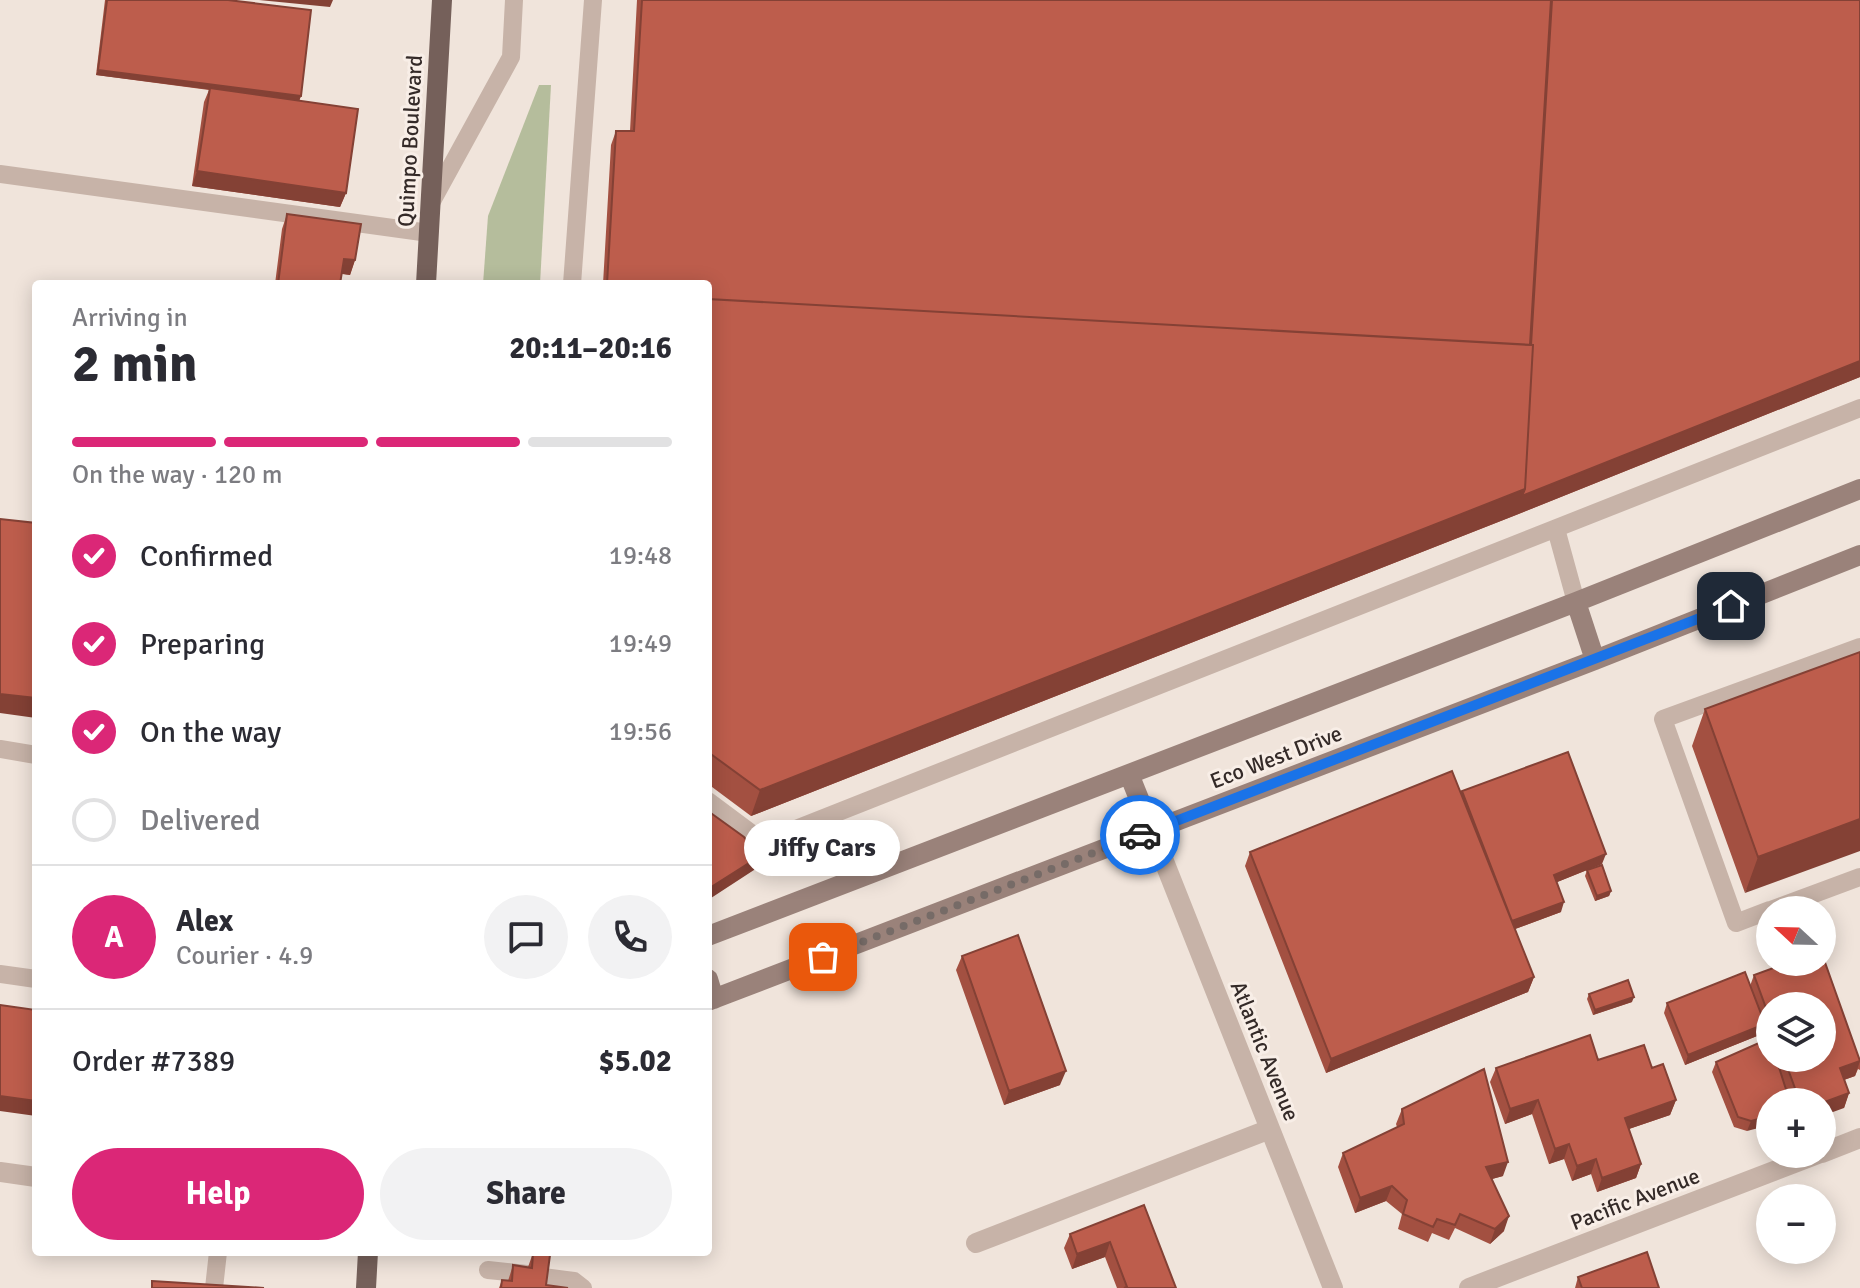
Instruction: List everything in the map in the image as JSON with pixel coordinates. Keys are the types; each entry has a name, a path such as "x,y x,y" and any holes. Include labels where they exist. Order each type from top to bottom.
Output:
{"main road":[{"name":"Quimpo Boulevard","path":"426,280 442,0"},
{"path":"366,1288 368,1256"}],"street":[{"name":"Eco West Drive","path":"712,934 1576,602 1860,489"},
{"name":"Eco West Drive","path":"712,992 1152,831 1860,555"},
{"path":"1576,602 1595,660"},
{"path":"1129,774 1152,831"},
{"name":"Atlantic Avenue","path":"1152,831 1333,1288"},
{"path":"976,1243 1270,1129"},
{"name":"Pacific Avenue","path":"1836,1147 1860,1138"},
{"name":"Pacific Avenue","path":"1469,1288 1781,1168"},
{"path":"0,1172 32,1176"}],"lane":[{"path":"431,203 511,57 514,0"},
{"path":"572,280 593,0"},
{"path":"0,174 429,233"},
{"path":"712,804 763,842 1860,408"},
{"path":"1556,529 1576,602"},
{"path":"1756,915 1736,923 1663,719 1860,647"},
{"path":"0,749 32,754"},
{"path":"1808,896 1860,877"},
{"path":"0,974 32,978"},
{"path":"214,1288 218,1256"},
{"path":"488,1270 574,1281 583,1288"}],"green space":[{"path":"539,85 551,85 540,280 483,280 488,216"}],"building":[{"path":"107,0 228,0 311,10 301,96 98,70"},
{"path":"642,0 1551,0 1530,345 712,299 712,280 607,280 616,131 634,131"},
{"path":"1552,0 1860,0 1860,361 1522,496 1525,489"},
{"path":"210,88 358,109 346,193 197,171"},
{"path":"287,214 361,224 355,260 344,259 341,280 279,280"},
{"path":"712,299 1533,345 1525,489 760,790 712,755"},
{"path":"0,519 32,523 32,698 0,694"},
{"path":"1860,652 1860,819 1758,857 1705,709"},
{"path":"1568,752 1606,854 1554,875 1564,902 1512,921 1462,791"},
{"path":"1452,771 1534,977 1331,1059 1250,852"},
{"path":"712,814 744,837 760,856 712,886"},
{"path":"1602,865 1611,891 1597,896 1587,870"},
{"path":"1018,935 1066,1071 1009,1091 962,956"},
{"path":"1745,972 1756,1001 1756,1028 1688,1055 1667,1003"},
{"path":"1754,975 1830,976 1835,992 1760,992"},
{"path":"1628,980 1634,997 1595,1010 1589,994"},
{"path":"1836,993 1860,1061 1840,1068 1849,1093 1836,1098 1836,1088 1795,1088 1789,1072 1836,1072"},
{"path":"0,1005 32,1009 32,1100 0,1096"},
{"path":"1590,1035 1598,1060 1644,1045 1652,1068 1663,1064 1676,1100 1625,1118 1641,1164 1602,1178 1596,1159 1577,1166 1569,1144 1555,1149 1538,1100 1510,1109 1496,1068"},
{"path":"1756,1044 1756,1072 1780,1072 1786,1088 1756,1088 1756,1120 1738,1117 1716,1062"},
{"path":"1484,1069 1508,1162 1486,1167 1509,1216 1495,1229 1460,1214 1455,1225 1437,1219 1433,1227 1403,1214 1407,1200 1392,1186 1360,1198 1343,1153 1404,1124 1402,1109"},
{"path":"1144,1205 1176,1288 1124,1288 1127,1287 1110,1242 1077,1254 1070,1234"},
{"path":"1647,1252 1659,1288 1582,1288 1578,1277"},
{"path":"533,1256 550,1256 546,1285 568,1288 501,1288 502,1280 512,1281 513,1265 532,1268"},
{"path":"152,1281 264,1288 152,1288"}],"way so far":[{"path":"823,957 1140,835"}],"place":[{"name":"Jiffy Cars","path":"823,957"}],"route":[{"path":"1140,835 1731,606"}]}
